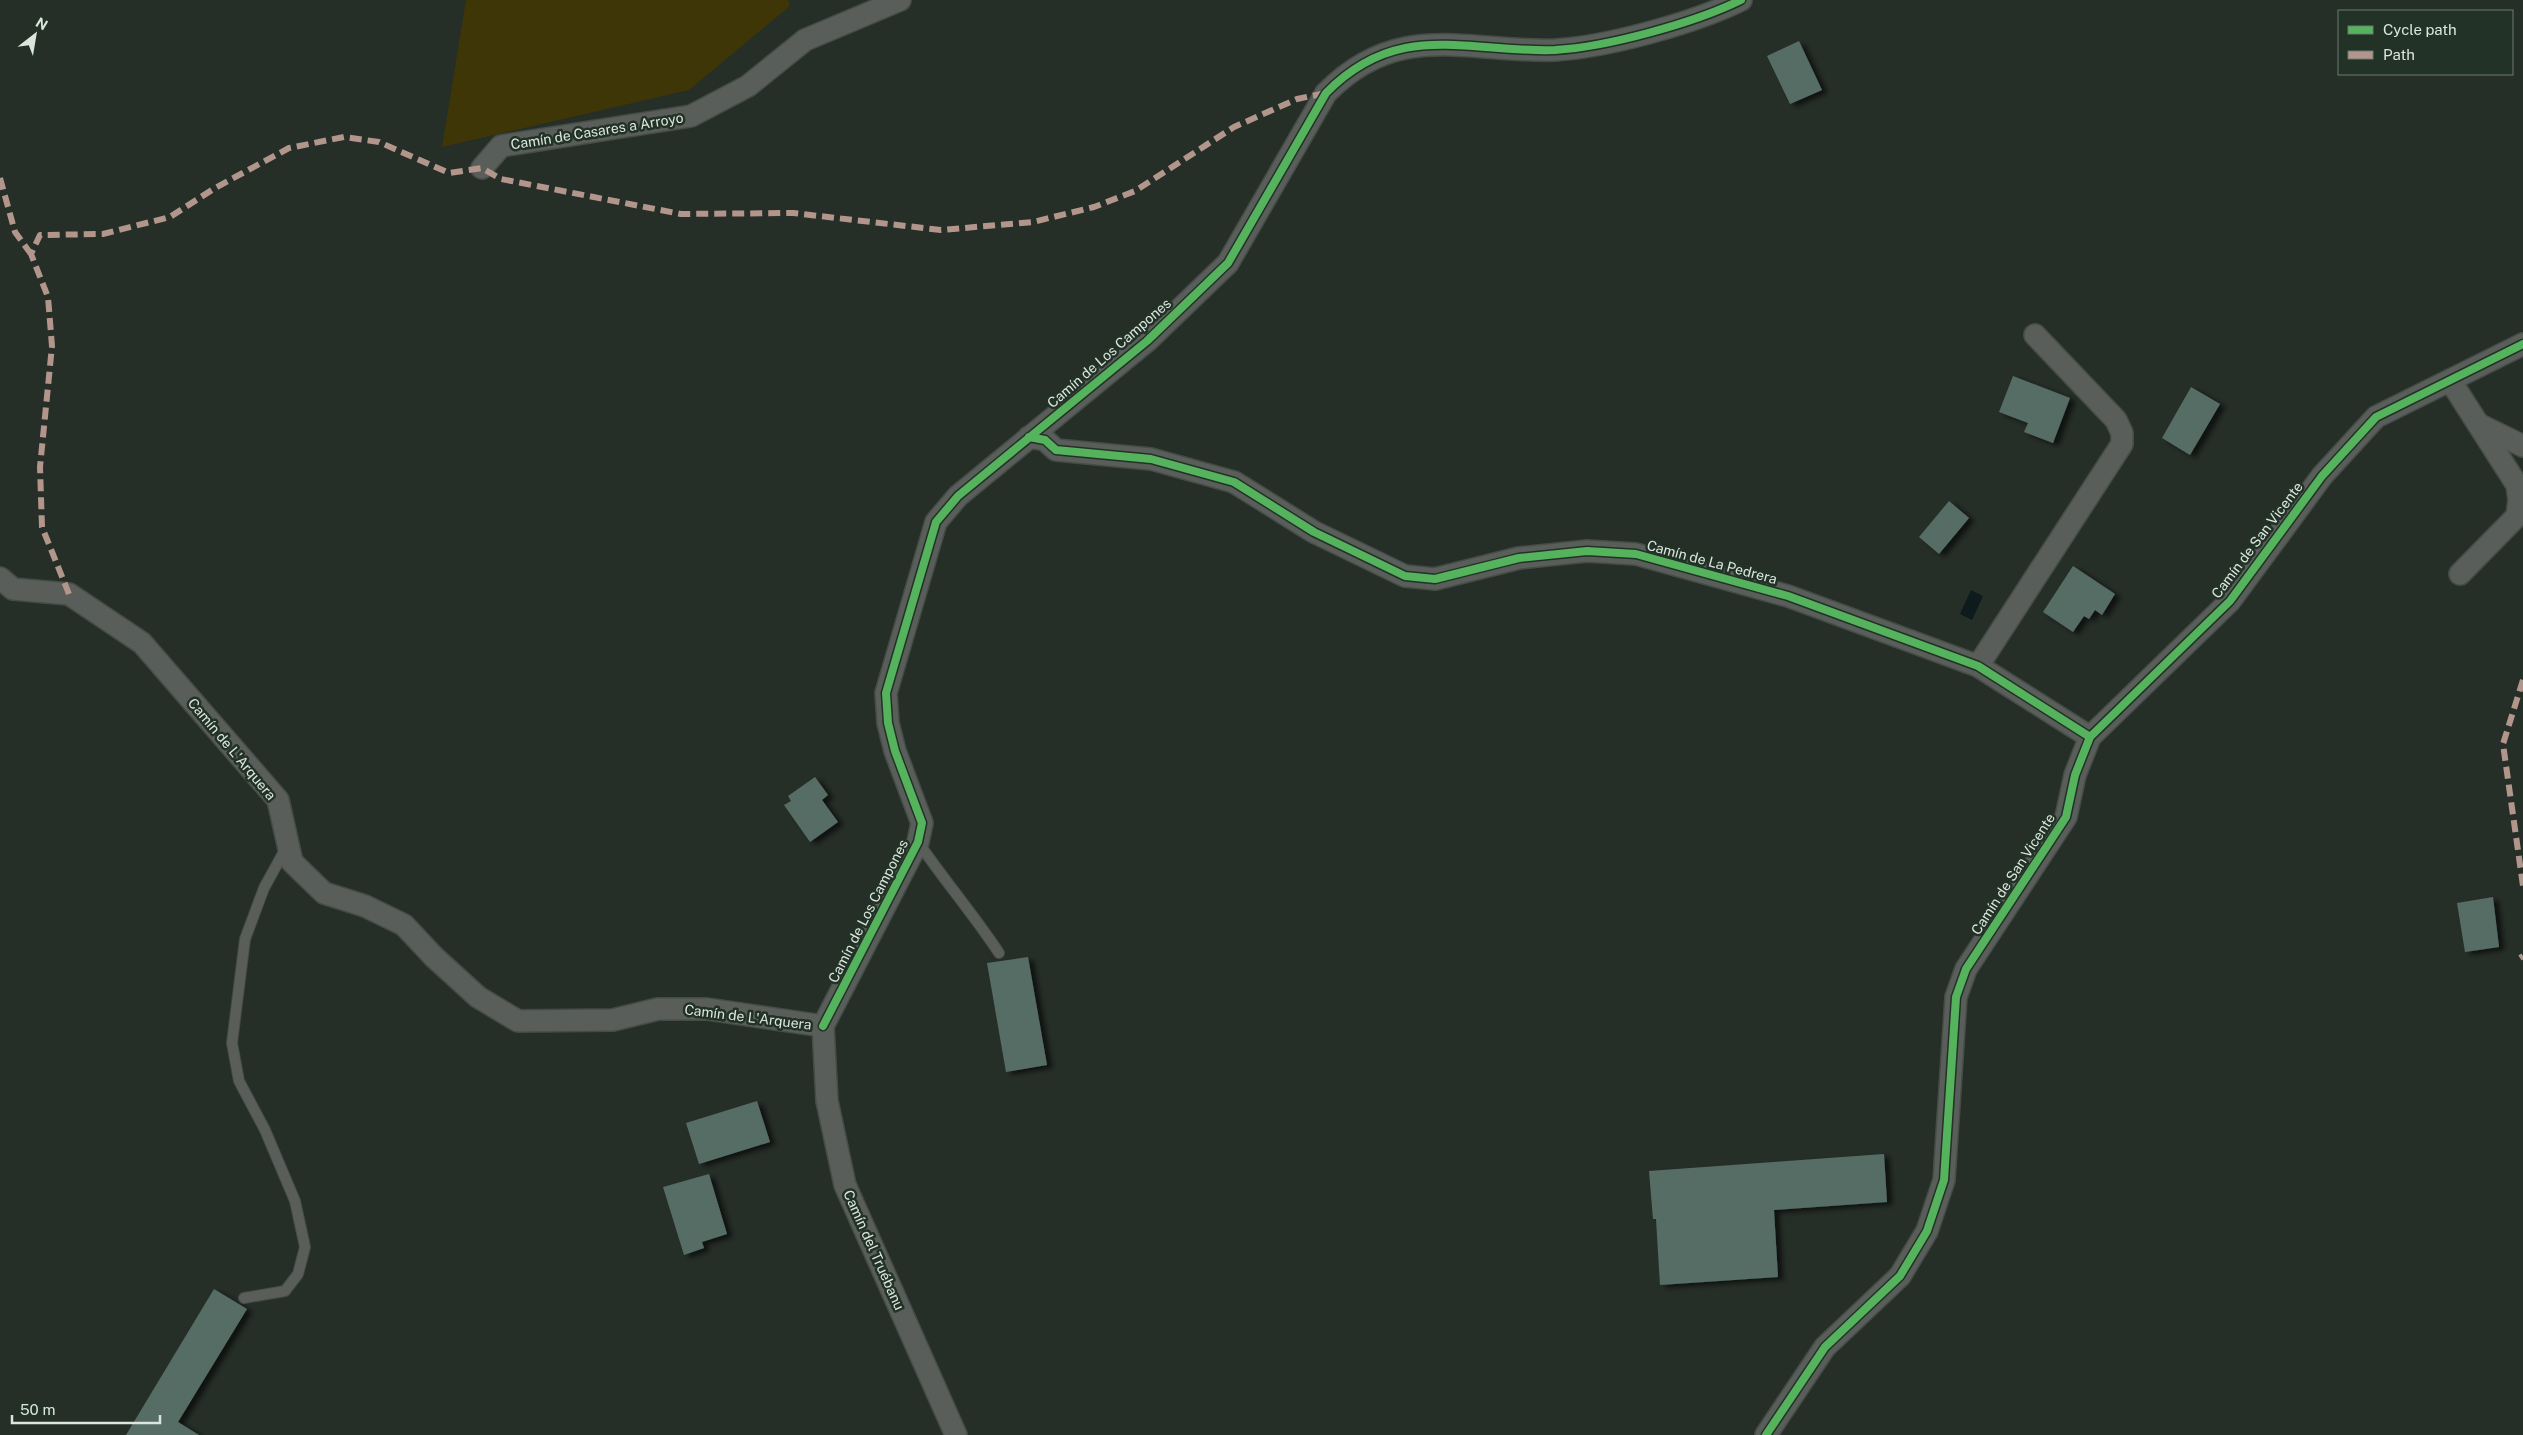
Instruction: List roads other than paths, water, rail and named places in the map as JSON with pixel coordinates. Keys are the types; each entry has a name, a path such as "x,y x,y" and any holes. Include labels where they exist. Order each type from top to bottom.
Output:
{"street":[{"name":"Camín de Casares a Arroyo","path":"482,168 502,146 691,116 748,86 804,40 900,0"},
{"name":"Camín de Los Campones","path":"823,1026 918,842 922,823 895,751 888,723 886,693 936,522 958,496 1147,341 1228,263 1326,92 1346,73 1392,50 1425,44 1555,50 1605,43 1692,20 1741,0"},
{"path":"1978,666 2122,444 2122,433 2116,420 2035,335"},
{"name":"Camín de San Vicente","path":"1766,1435 1825,1347 1900,1276 1927,1231 1944,1180 1956,997 1966,969 2066,817 2075,775 2090,737 2230,601 2322,476 2376,417 2523,344"},
{"path":"2450,380 2517,485 2519,500 2517,516 2460,574"},
{"path":"2478,424 2523,446"},
{"name":"Camín de La Pedrera","path":"1029,437 1044,440 1056,450 1151,458 1234,482 1314,532 1405,576 1435,578 1519,558 1577,552 1636,554 1788,596 1978,666 2090,737"},
{"name":"Camín de L'Arquera","path":"0,578 13,589 69,594 142,643 278,800 292,862 324,894 365,906 404,925 434,957 478,996 518,1021 613,1020 658,1008 707,1009 823,1026"},
{"name":"Camín del Truébanu","path":"823,1026 827,1101 845,1185 956,1435"}],"lane":[{"path":"918,842 943,879 972,912 999,953"},
{"path":"244,1298 285,1291 298,1274 305,1247 295,1201 265,1130 239,1081 232,1043 244,938 264,888 288,845"}]}
